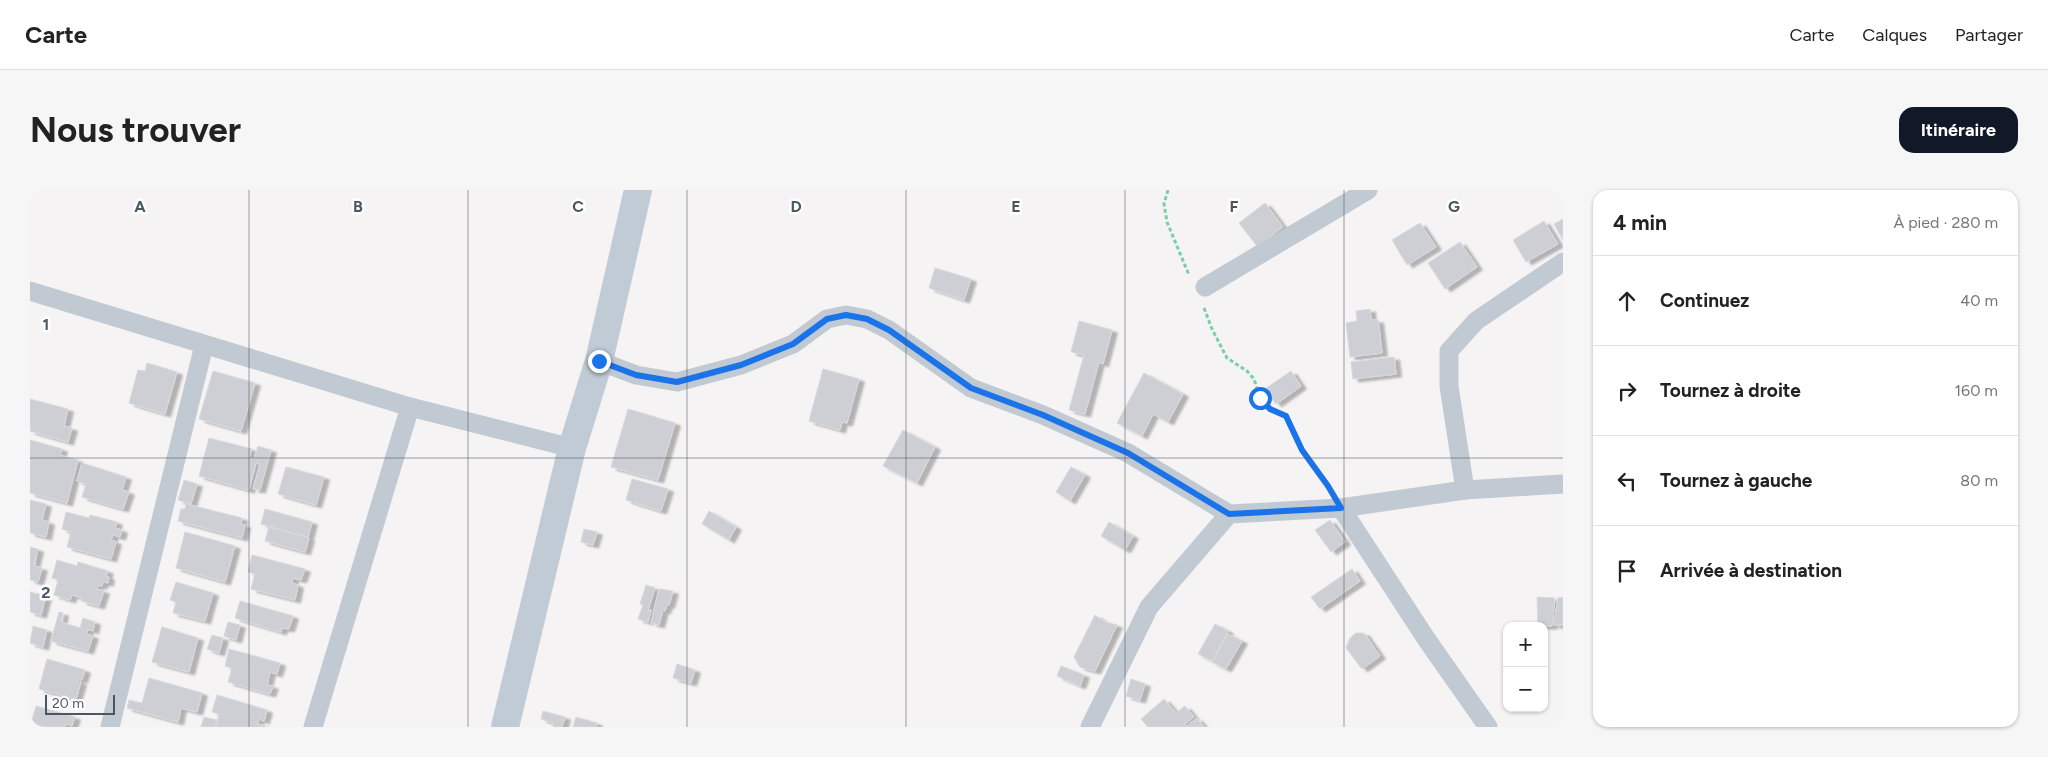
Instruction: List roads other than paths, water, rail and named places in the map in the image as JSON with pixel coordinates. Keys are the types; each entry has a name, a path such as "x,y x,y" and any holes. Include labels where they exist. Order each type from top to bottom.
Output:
{"street":[{"path":"505,727 572,448 599,361 638,190"},
{"path":"1200,291 1368,190"},
{"path":"1465,490 1449,386 1449,351 1476,321 1563,262"},
{"path":"30,291 410,407 572,448"},
{"path":"599,361 636,375 677,382 741,365 793,344 827,319 846,315 867,319 909,344 971,388 1043,415 1128,453 1229,514 1341,508 1465,490 1563,484"},
{"path":"110,727 204,345"},
{"path":"313,727 410,407"},
{"path":"1341,508 1427,640 1488,727"},
{"path":"1090,727 1149,607 1229,514"}]}
